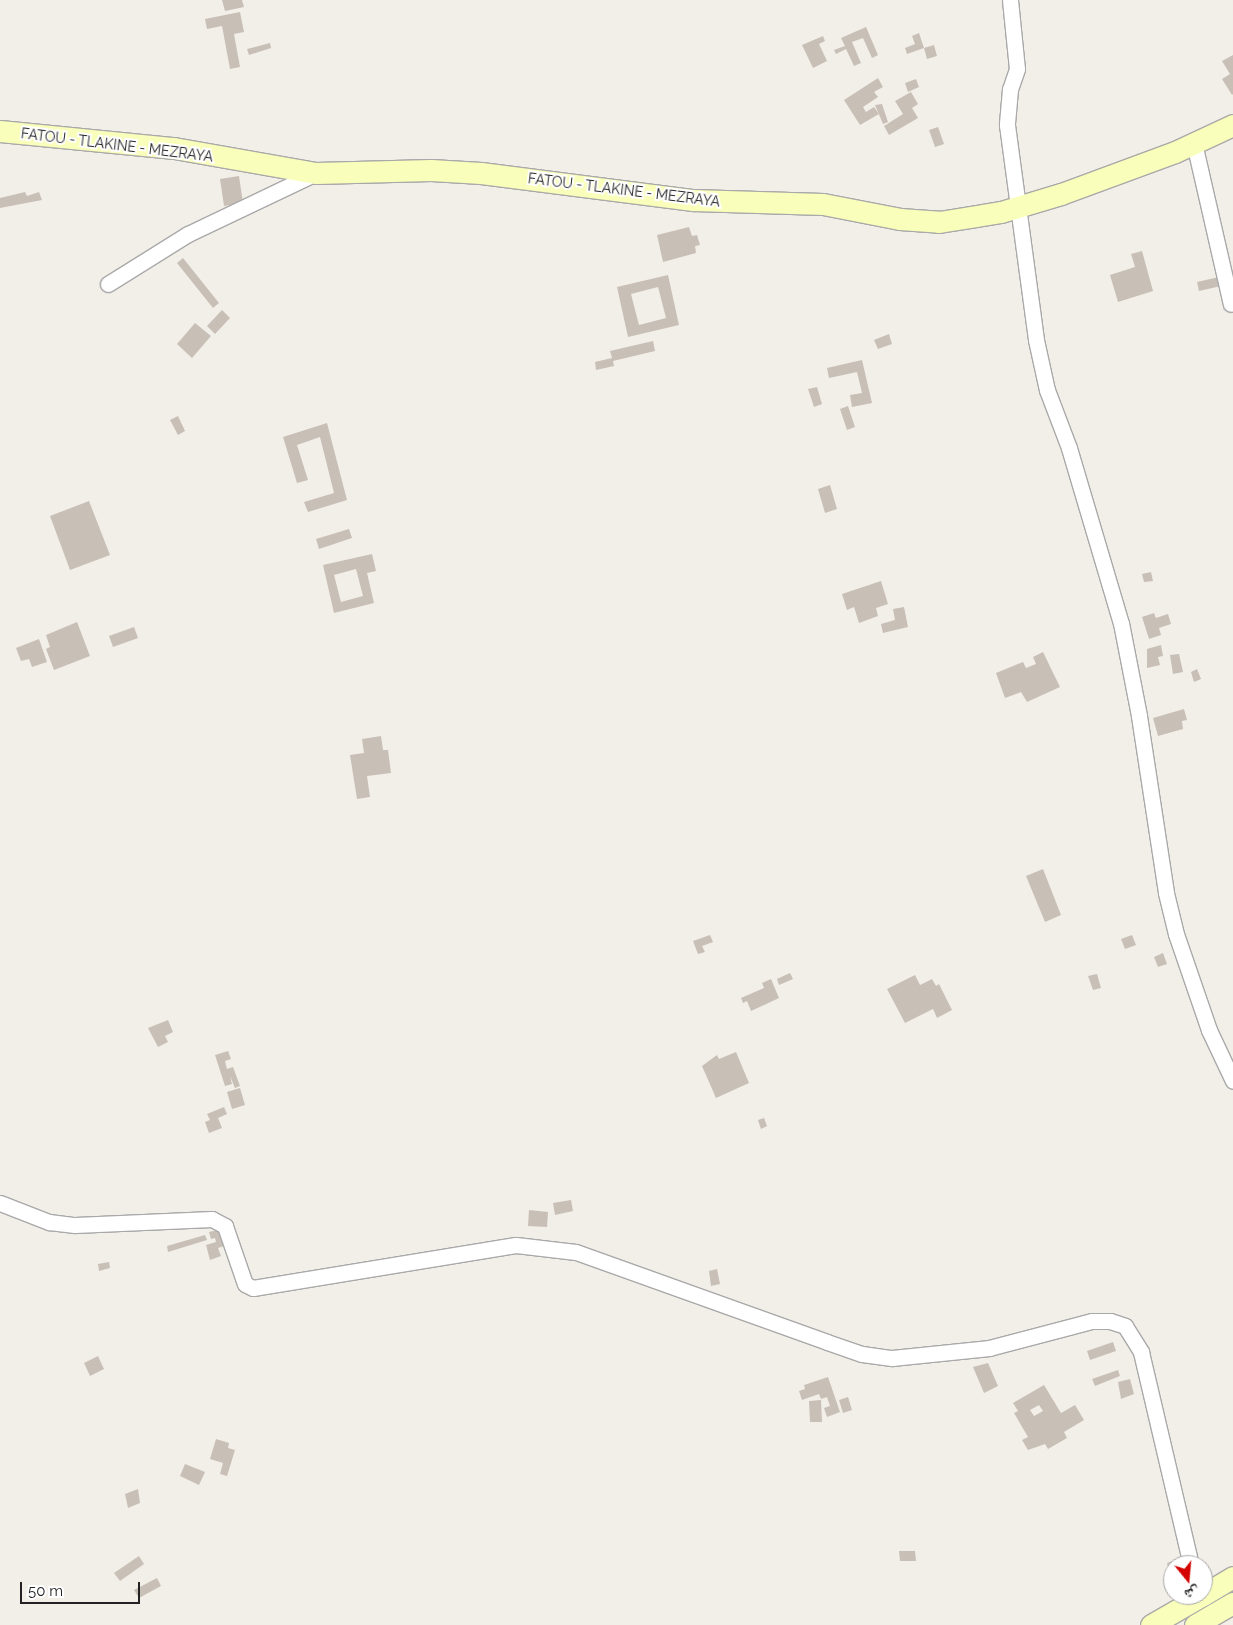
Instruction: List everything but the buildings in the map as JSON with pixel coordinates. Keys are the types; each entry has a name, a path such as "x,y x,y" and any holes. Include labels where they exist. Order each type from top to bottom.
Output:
{"street":[{"path":"1010,0 1016,69 1010,89 1007,125 1020,206 1026,276 1047,390 1068,448 1090,524 1098,541 1121,623 1139,716 1166,893 1189,980 1233,1081"},
{"name":"FATOU - TLAKINE - MEZRAYA","path":"0,131 174,148 316,173 471,172 693,200 823,204 916,221 963,219 1020,206 1194,143 1233,126"},
{"path":"1194,143 1230,304"},
{"path":"108,284 188,234 316,173"},
{"path":"0,1203 49,1222 75,1225 212,1219 225,1226 245,1284 253,1288 516,1245 576,1252 835,1345 892,1358 989,1348 1092,1321 1110,1320 1125,1326 1141,1352 1189,1555"},
{"path":"1213,1588 1233,1577"},
{"path":"1197,1605 1198,1624 1233,1603"},
{"path":"1151,1625 1184,1605"}]}
